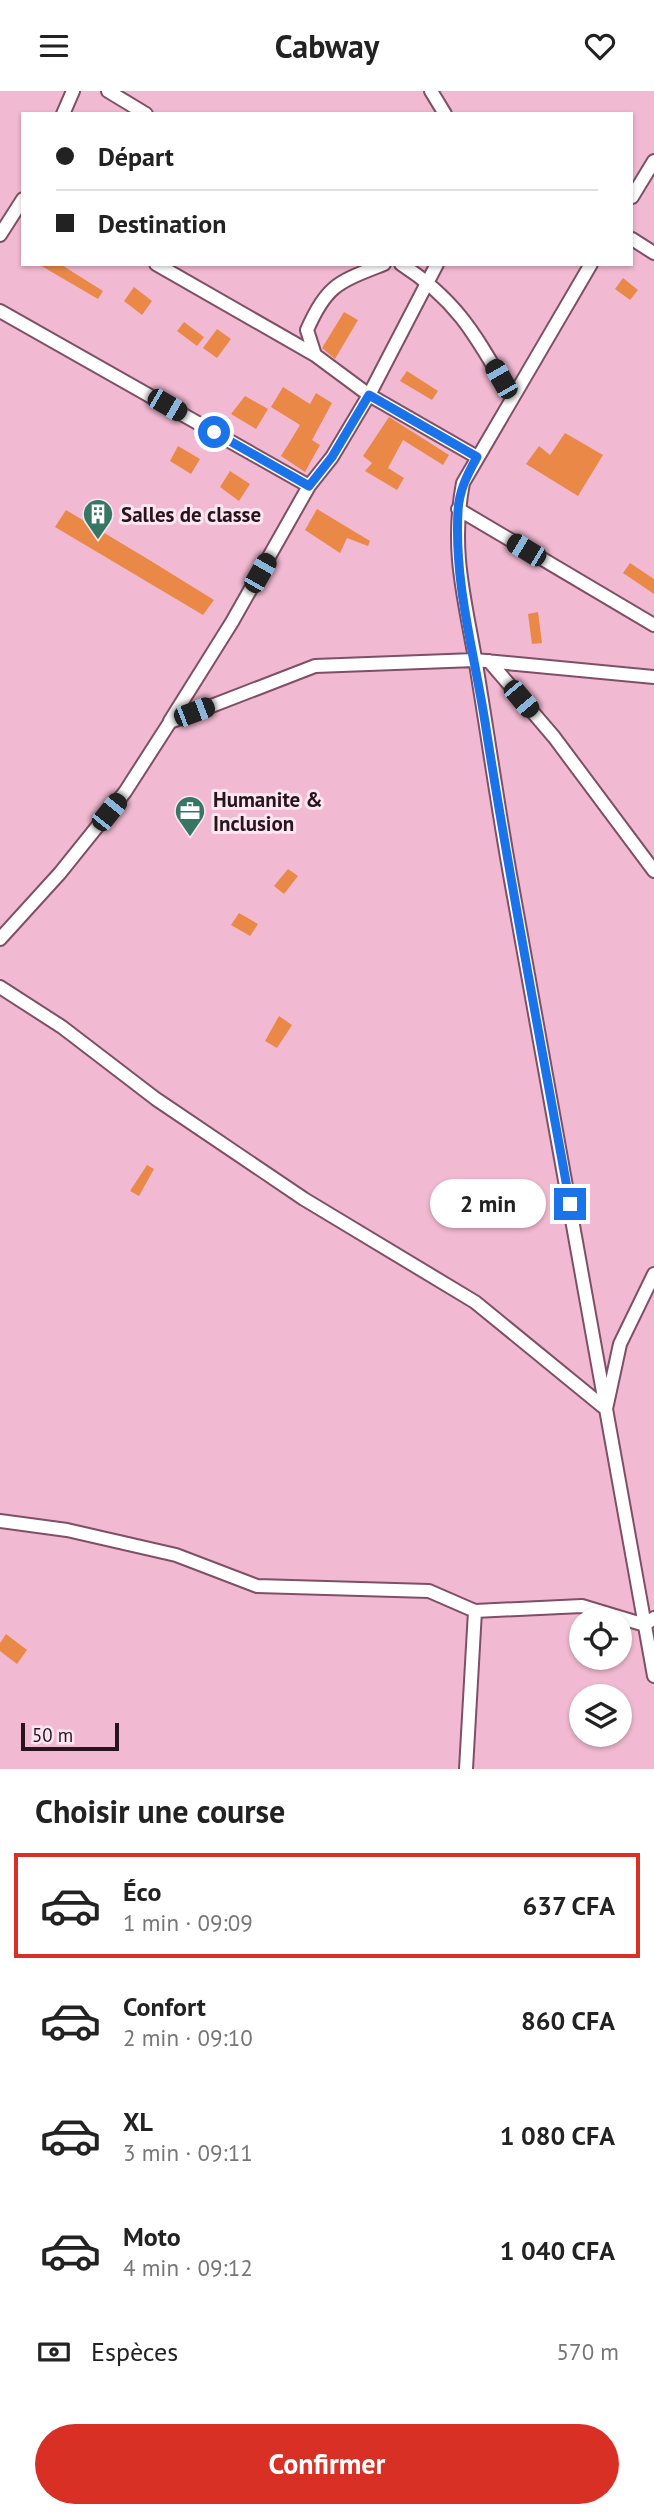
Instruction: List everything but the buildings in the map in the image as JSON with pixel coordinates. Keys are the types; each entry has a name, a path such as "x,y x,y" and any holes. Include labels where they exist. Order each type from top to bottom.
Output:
{"street":[{"path":"64,112 73,91"},
{"path":"108,91 143,112"},
{"path":"431,91 444,112"},
{"path":"633,195 654,161"},
{"path":"0,235 21,202"},
{"path":"633,240 654,253"},
{"path":"159,266 315,355 369,395 477,457"},
{"path":"315,355 307,330 323,297 335,285 379,266"},
{"path":"404,266 430,283 468,323 512,398"},
{"path":"0,939 60,873 125,792 232,622 309,486 332,457 369,395 430,283 436,266"},
{"path":"591,266 463,483 458,509 458,554 463,608 475,660 500,819 606,1409 650,1622 654,1676"},
{"path":"0,311 309,486"},
{"path":"458,509 654,625"},
{"path":"170,722 315,666 475,660 654,677"},
{"path":"489,661 554,737 654,871"},
{"path":"0,986 62,1027 156,1098 304,1199 475,1302 606,1409"},
{"path":"606,1409 620,1344 654,1274"},
{"path":"0,1521 67,1530 176,1555 257,1585 429,1591 475,1611 582,1606 650,1622"},
{"path":"466,1769 475,1611"}],"place":[{"name":"Salles de classe","path":"98,541"},
{"name":"Humanite & Inclusion","path":"190,838"}],"route":[{"path":"214,432 309,486 332,457 369,395 477,457 463,483 458,509 458,554 463,608 475,660 500,819 570,1204"}]}
